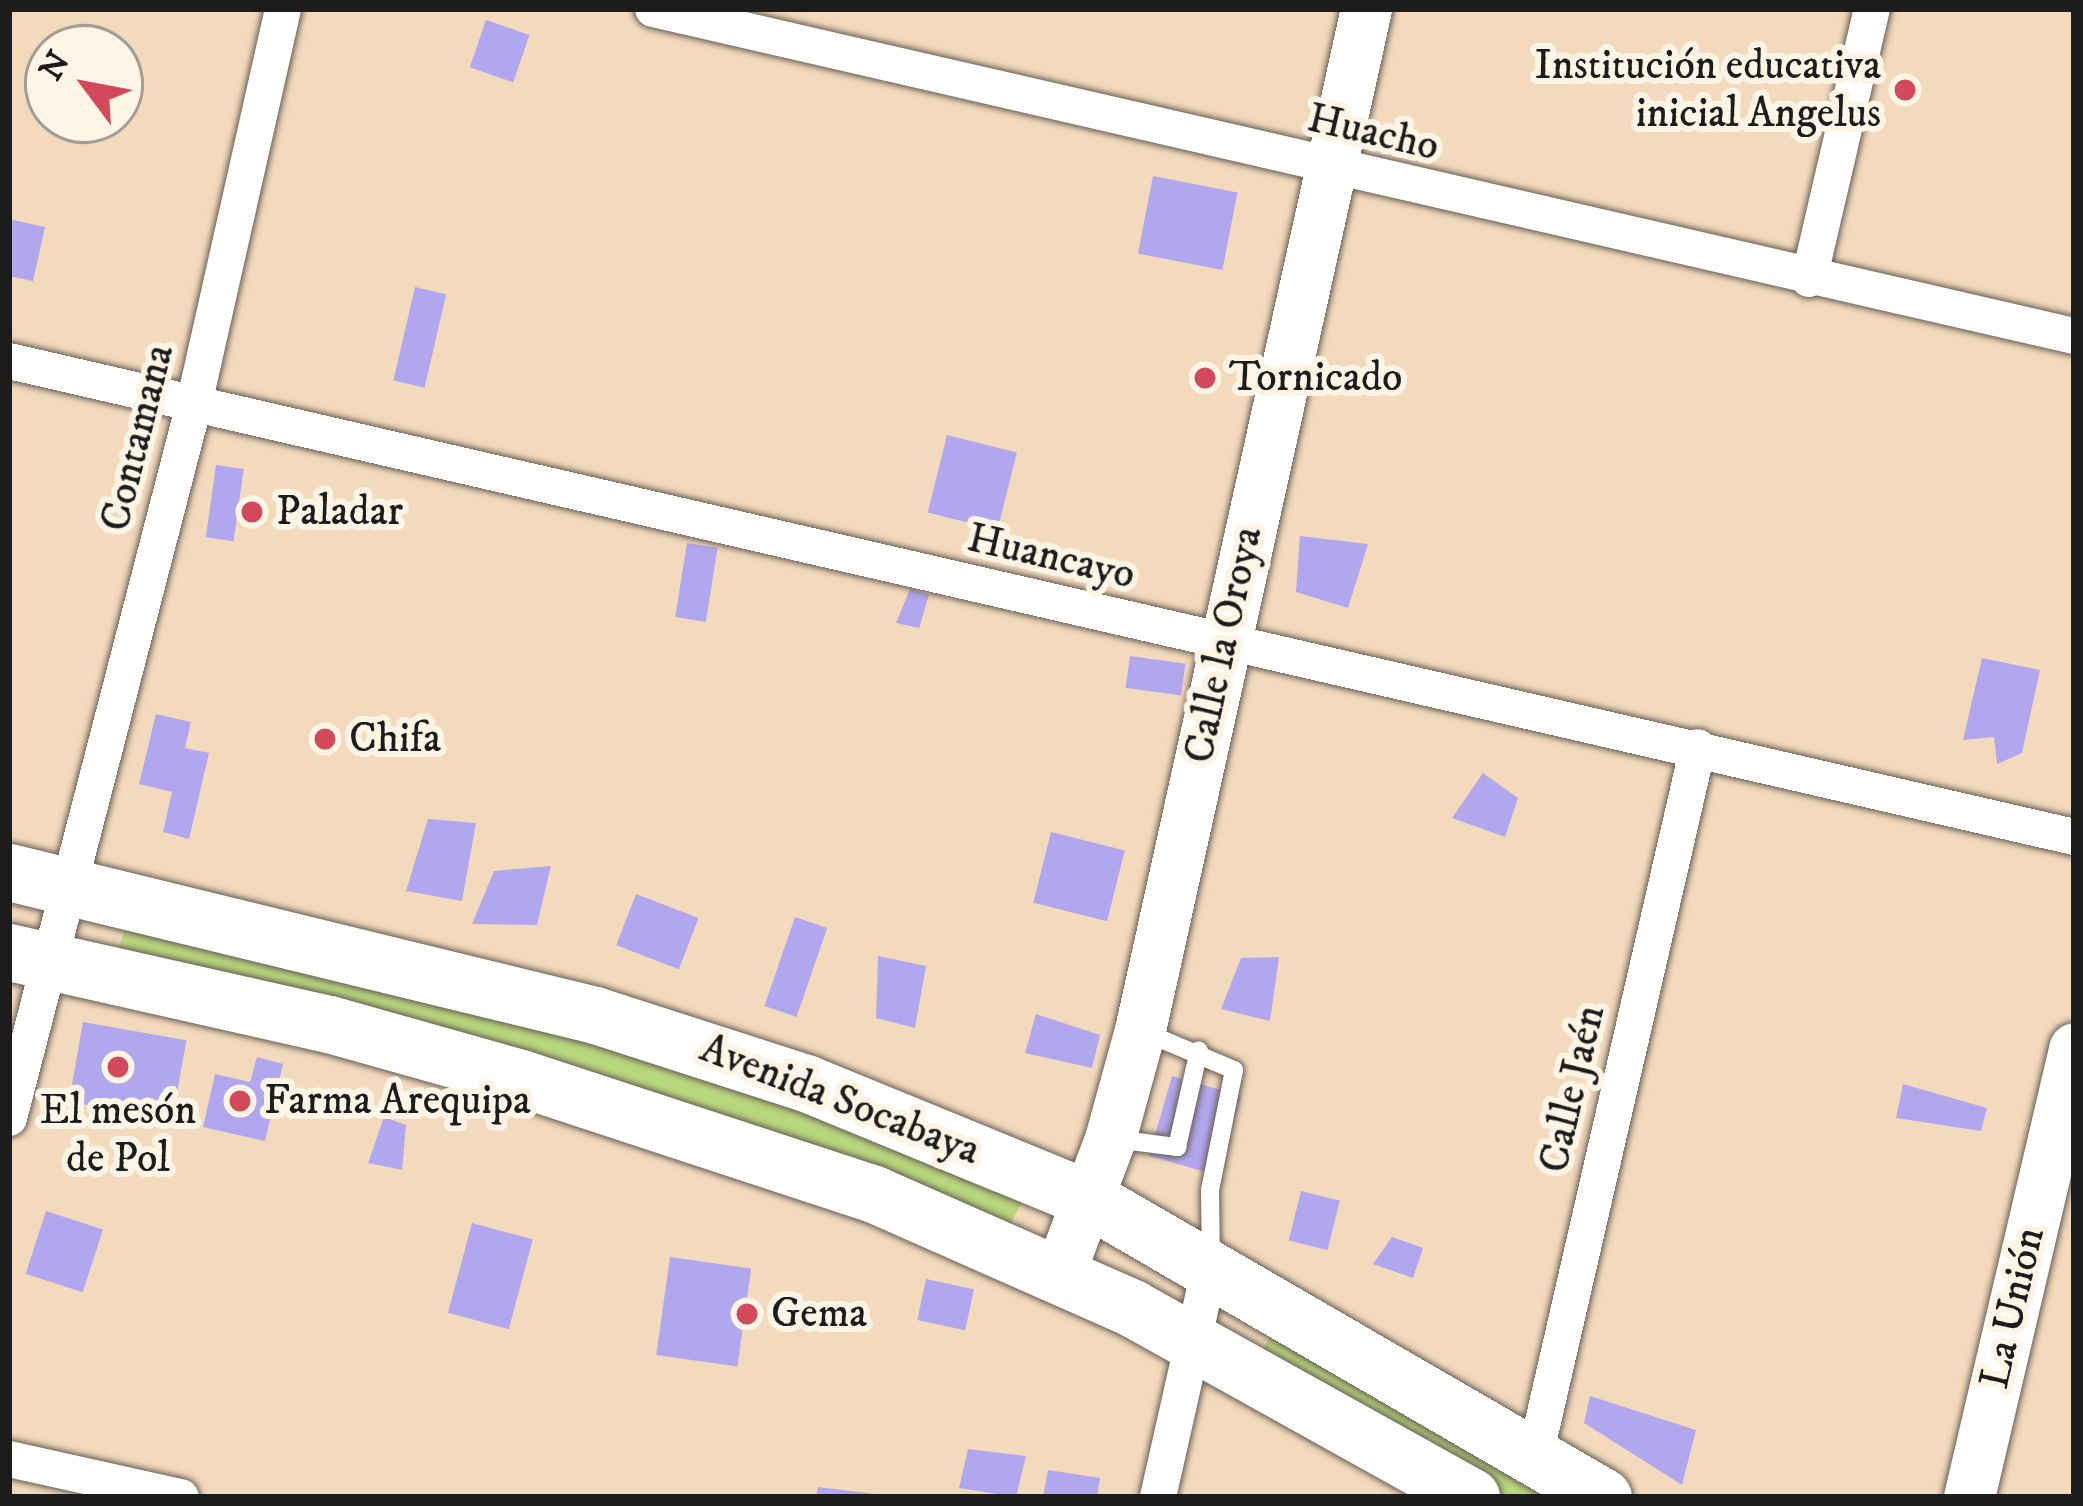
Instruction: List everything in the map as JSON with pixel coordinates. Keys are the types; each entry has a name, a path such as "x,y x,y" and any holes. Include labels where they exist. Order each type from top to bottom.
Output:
{"main road":[{"name":"Avenida Socabaya","path":"9,872 670,1037 1089,1199 1536,1452 1603,1497"},
{"name":"Avenida Socabaya","path":"29,956 521,1078 874,1194 1059,1274 1193,1341 1471,1497"}],"street":[{"name":"Contamana","path":"9,1118 29,956 72,886 194,404 284,9"},
{"name":"Huacho","path":"653,9 1330,170 2074,336"},
{"name":"Calle la Oroya","path":"1059,1274 1111,1139 1140,1030 1366,9"},
{"path":"1809,279 1872,9"},
{"name":"Huancayo","path":"9,361 2074,837"},
{"name":"Calle Jaén","path":"1536,1452 1698,747"},
{"name":"La Unión","path":"1969,1497 2074,1048"},
{"path":"1158,1497 1210,1266"},
{"path":"9,1460 181,1497"}],"lane":[{"path":"1140,1030 1199,1050 1234,1070 1210,1190 1210,1266"},
{"path":"1111,1139 1177,1147 1199,1050"}],"green space":[{"path":"127,922 620,1042 1026,1194 1009,1226 117,955"},
{"path":"1276,1326 1566,1497 1507,1497 1260,1354"}],"building":[{"path":"486,20 529,35 513,82 470,67"},
{"path":"1153,176 1237,192 1222,270 1138,254"},
{"path":"9,219 45,227 33,281 9,276"},
{"path":"415,287 446,294 425,388 393,381"},
{"path":"947,435 1017,452 998,530 928,513"},
{"path":"216,465 244,469 234,541 206,537"},
{"path":"1300,536 1368,544 1348,608 1296,592"},
{"path":"687,543 718,548 706,622 675,617"},
{"path":"910,589 929,595 919,628 896,623"},
{"path":"1130,656 1185,664 1181,695 1126,688"},
{"path":"1982,658 2040,670 2022,753 1997,764 1994,737 1963,740"},
{"path":"156,714 191,722 185,748 209,753 189,839 163,832 172,792 139,784"},
{"path":"1483,773 1518,798 1505,837 1452,818"},
{"path":"428,819 476,823 462,901 406,891"},
{"path":"1051,832 1125,850 1107,921 1033,903"},
{"path":"551,866 537,925 472,924 494,871"},
{"path":"636,894 699,918 679,969 616,945"},
{"path":"795,917 827,928 797,1017 764,1006"},
{"path":"878,956 926,966 915,1028 876,1018"},
{"path":"1279,957 1270,1021 1221,1009 1241,958"},
{"path":"1036,1014 1100,1035 1092,1068 1025,1053"},
{"path":"83,1022 186,1040 172,1120 69,1102"},
{"path":"257,1057 283,1064 265,1141 203,1127 215,1074 250,1082"},
{"path":"1172,1076 1241,1096 1218,1176 1149,1156"},
{"path":"1903,1084 1987,1108 1981,1131 1896,1118"},
{"path":"384,1117 406,1125 402,1170 368,1163"},
{"path":"1301,1191 1340,1201 1327,1250 1289,1240"},
{"path":"46,1211 103,1230 83,1292 26,1274"},
{"path":"472,1223 533,1239 509,1329 448,1313"},
{"path":"1392,1237 1423,1248 1413,1278 1373,1264"},
{"path":"670,1257 751,1268 737,1366 656,1355"},
{"path":"926,1279 974,1289 965,1330 917,1320"},
{"path":"1590,1396 1696,1430 1682,1485 1584,1423"},
{"path":"968,1449 1026,1456 1016,1497 959,1488"},
{"path":"1048,1470 1100,1478 1097,1497 1043,1497"},
{"path":"818,1487 875,1494 875,1497 816,1497"}],"place":[{"name":"Institución educativa inicial Angelus","path":"1905,90"},
{"name":"Tornicado","path":"1205,378"},
{"name":"Paladar","path":"252,512"},
{"name":"Chifa","path":"325,739"},
{"name":"El mesón de Pol","path":"118,1067"},
{"name":"Farma Arequipa","path":"240,1101"},
{"name":"Gema","path":"747,1314"}]}
